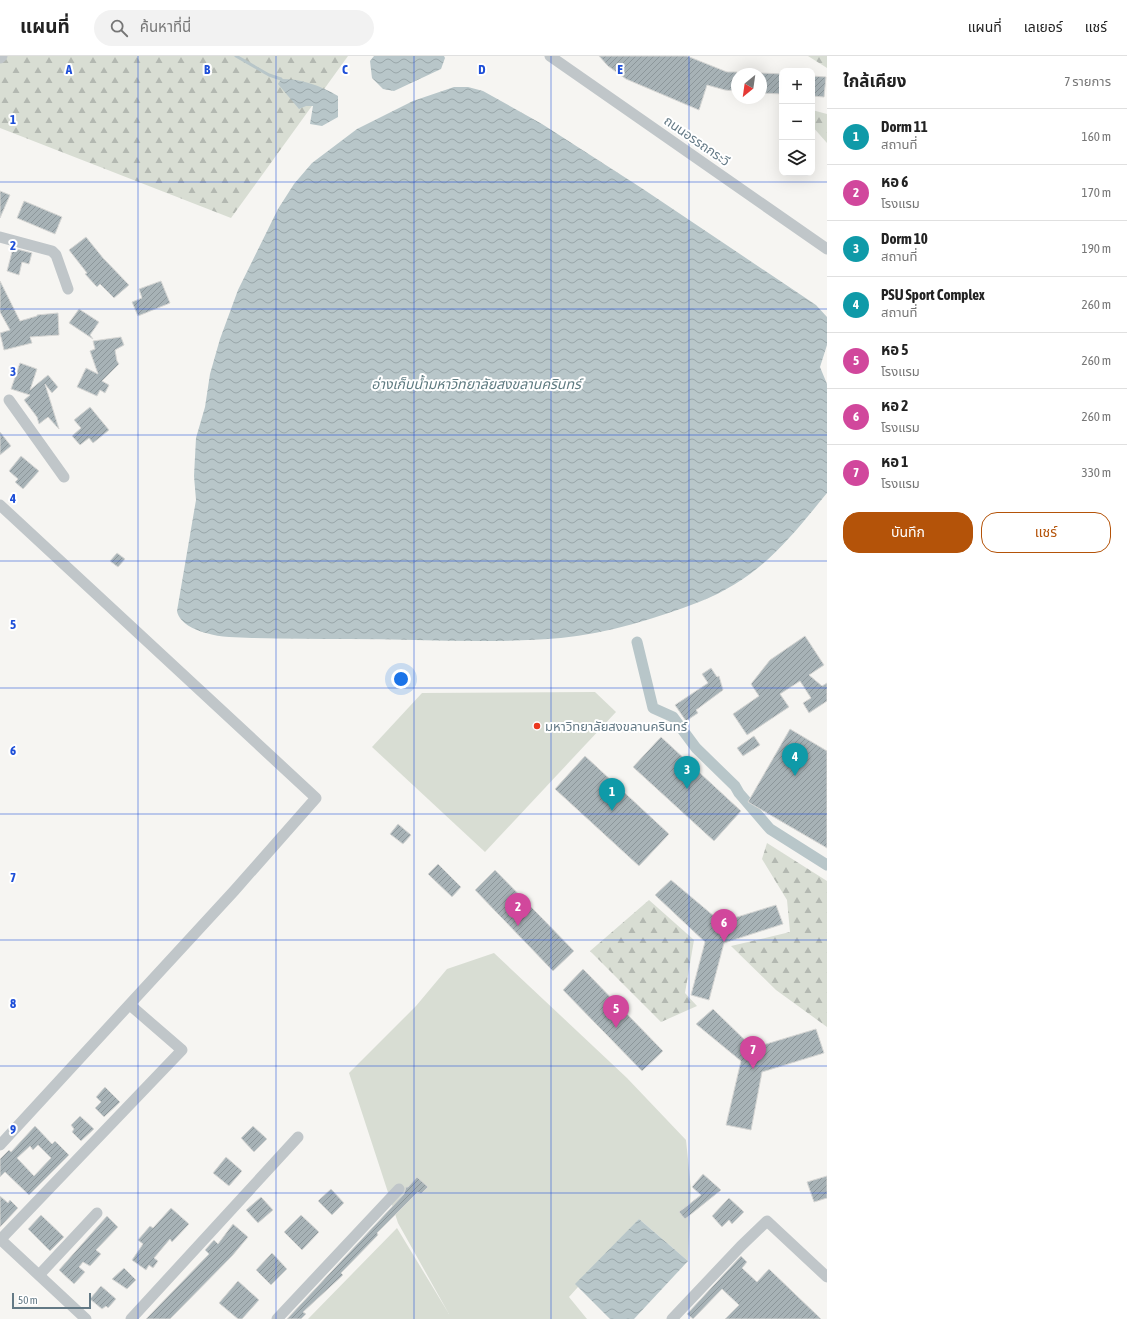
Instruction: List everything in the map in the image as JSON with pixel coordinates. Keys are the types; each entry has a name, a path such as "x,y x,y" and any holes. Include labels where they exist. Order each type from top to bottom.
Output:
{"street":[{"name":"ถนนอรรถกระวี","path":"550,56 827,249"},
{"path":"0,237 52,251 56,255 68,289"},
{"path":"9,400 64,477"},
{"path":"0,505 316,798 234,891 0,1145"},
{"path":"86,1319 40,1274 1,1239 182,1050 130,1005"},
{"path":"131,1319 298,1136"},
{"path":"277,1319 399,1189"},
{"path":"40,1274 97,1213"},
{"path":"672,1319 741,1246 768,1221 827,1278"}],"green space":[{"path":"0,56 348,56 231,218 0,128"},
{"path":"808,56 827,56 827,68"},
{"path":"815,111 827,114 827,143 815,129"},
{"path":"595,692 616,712 485,852 372,747 422,693"},
{"path":"767,843 827,881 827,1027 776,990 731,946 790,932 787,900 762,859"},
{"path":"649,900 694,940 685,993 697,1006 661,1022 590,951"},
{"path":"494,953 627,1078 686,1140 691,1189 688,1261 639,1219 569,1297 587,1319 308,1319 397,1228 449,1314 398,1223 349,1073 416,1006 447,969"}],"water":[{"path":"374,56 444,56 445,58 441,69 394,91 383,89 372,78 370,61"},
{"path":"281,79 310,83 338,96 338,117 322,126 310,124 313,106 306,106 299,109 278,84"},
{"name":"อ่างเก็บน้ำมหาวิทยาลัยสงขลานครินทร์","path":"454,87 468,87 483,91 542,124 643,189 816,305 827,317 827,345 820,367 827,384 827,493 785,542 756,570 739,582 699,602 648,620 596,633 561,638 508,641 276,639 223,637 202,632 193,628 181,619 177,611 196,500 194,476 196,438 205,407 210,374 220,339 238,290 278,209 294,184 312,163 357,129 413,101"},
{"path":"639,1219 688,1261 634,1319 610,1319 575,1284"}],"building":[{"path":"599,56 687,56 727,72 731,72 731,90 707,85 699,110 626,79 608,66"},
{"path":"767,73 779,74 779,94 767,93"},
{"path":"815,76 826,77 824,97 815,96"},
{"path":"0,191 10,195 0,218"},
{"path":"24,201 62,217 55,234 17,218"},
{"path":"86,237 103,258 129,285 114,298 100,284 97,287 85,274 87,273 69,250"},
{"path":"13,248 32,253 29,264 22,262 19,275 7,271"},
{"path":"0,281 20,321 37,315 58,313 59,335 30,337 32,343 4,350 0,333 10,330 0,312"},
{"path":"161,281 170,303 138,316 132,302 142,298 139,289"},
{"path":"79,309 99,322 90,335 93,339 69,323"},
{"path":"121,337 124,345 115,350 119,364 102,381 109,385 105,393 100,390 97,396 77,387 86,368 98,374 90,351 95,349 93,341"},
{"path":"20,363 37,369 30,390 48,375 58,387 52,393 45,384 59,429 48,417 39,424 37,417 24,400 30,395 11,389"},
{"path":"90,407 109,430 93,443 89,438 80,445 72,436 81,428 74,420"},
{"path":"0,432 11,446 0,455"},
{"path":"21,456 39,471 23,489 15,482 18,479 9,471"},
{"path":"117,553 125,559 118,567 110,561"},
{"path":"805,636 824,665 809,675 822,686 827,683 827,701 809,713 803,703 811,698 800,681 780,694 789,707 747,735 733,714 759,696 751,684 770,660"},
{"path":"711,668 717,677 719,676 723,690 696,710 698,713 686,721 675,705 708,683 702,674"},
{"path":"790,729 827,751 827,848 748,802"},
{"path":"754,736 760,745 743,756 737,748"},
{"path":"661,737 741,811 714,841 633,767"},
{"path":"585,756 669,834 639,866 555,789"},
{"path":"398,824 411,835 403,844 390,834"},
{"path":"438,864 461,887 452,897 428,874"},
{"path":"495,870 574,951 553,971 475,890"},
{"path":"671,880 721,922 776,905 783,924 724,943 709,1000 691,995 705,942 655,895"},
{"path":"583,969 663,1051 642,1071 563,990"},
{"path":"713,1009 753,1048 816,1029 824,1053 762,1072 751,1130 726,1125 741,1061 696,1024"},
{"path":"105,1087 120,1102 104,1117 95,1108 101,1102 96,1097"},
{"path":"80,1116 94,1129 81,1141 72,1132 74,1129 71,1125"},
{"path":"35,1126 52,1144 55,1141 69,1155 29,1195 5,1172 0,1177 0,1159 9,1150 11,1152","holes":["38,1145 51,1158 34,1176 17,1158 30,1146 33,1150"]},
{"path":"253,1126 267,1139 254,1152 241,1138"},
{"path":"226,1157 242,1171 229,1186 213,1173"},
{"path":"703,1174 721,1190 685,1219 679,1212 701,1195 692,1187"},
{"path":"827,1176 827,1198 814,1202 807,1182"},
{"path":"417,1177 428,1187 421,1194 418,1192 377,1233 378,1235 341,1273 343,1275 303,1312 306,1314 301,1319 287,1319 404,1194 406,1187 408,1187"},
{"path":"331,1189 344,1203 332,1215 318,1201"},
{"path":"0,1196 8,1203 10,1200 18,1208 0,1227"},
{"path":"261,1197 273,1210 258,1223 246,1210"},
{"path":"729,1198 744,1212 732,1224 729,1220 722,1227 712,1216"},
{"path":"171,1208 189,1224 172,1242 170,1239 154,1258 158,1261 153,1268 149,1265 146,1270 132,1260 143,1244 138,1240 150,1226 153,1228"},
{"path":"41,1215 64,1237 50,1251 28,1229"},
{"path":"301,1215 319,1232 302,1250 284,1232"},
{"path":"107,1216 118,1227 96,1250 101,1254 90,1266 83,1262 79,1267 85,1272 74,1284 59,1270"},
{"path":"233,1224 248,1237 232,1256 170,1319 146,1319 209,1254 205,1250 214,1240 218,1244"},
{"path":"272,1253 287,1269 271,1285 256,1270"},
{"path":"741,1256 747,1262 742,1268 757,1282 769,1269 821,1319 725,1319 739,1305 722,1289 693,1319 687,1314"},
{"path":"124,1268 136,1280 127,1289 112,1279"},
{"path":"238,1281 259,1300 242,1319 238,1319 219,1303"},
{"path":"101,1286 116,1299 108,1308 106,1306 102,1309 90,1299"}],"waterway":[{"path":"236,56 269,75 281,79"},
{"path":"637,642 653,708 673,717 696,748 735,786 739,793 770,829 827,865"}],"place":[{"name":"มหาวิทยาลัยสงขลานครินทร์","path":"537,726"},
{"name":"PSU Sport Complex","path":"795,776"},
{"name":"Dorm 10","path":"687,789"},
{"name":"Dorm 11","path":"612,811"},
{"name":"หอ 6","path":"518,926"},
{"name":"หอ 2","path":"724,942"},
{"name":"หอ 5","path":"616,1028"},
{"name":"หอ 1","path":"753,1069"}]}
